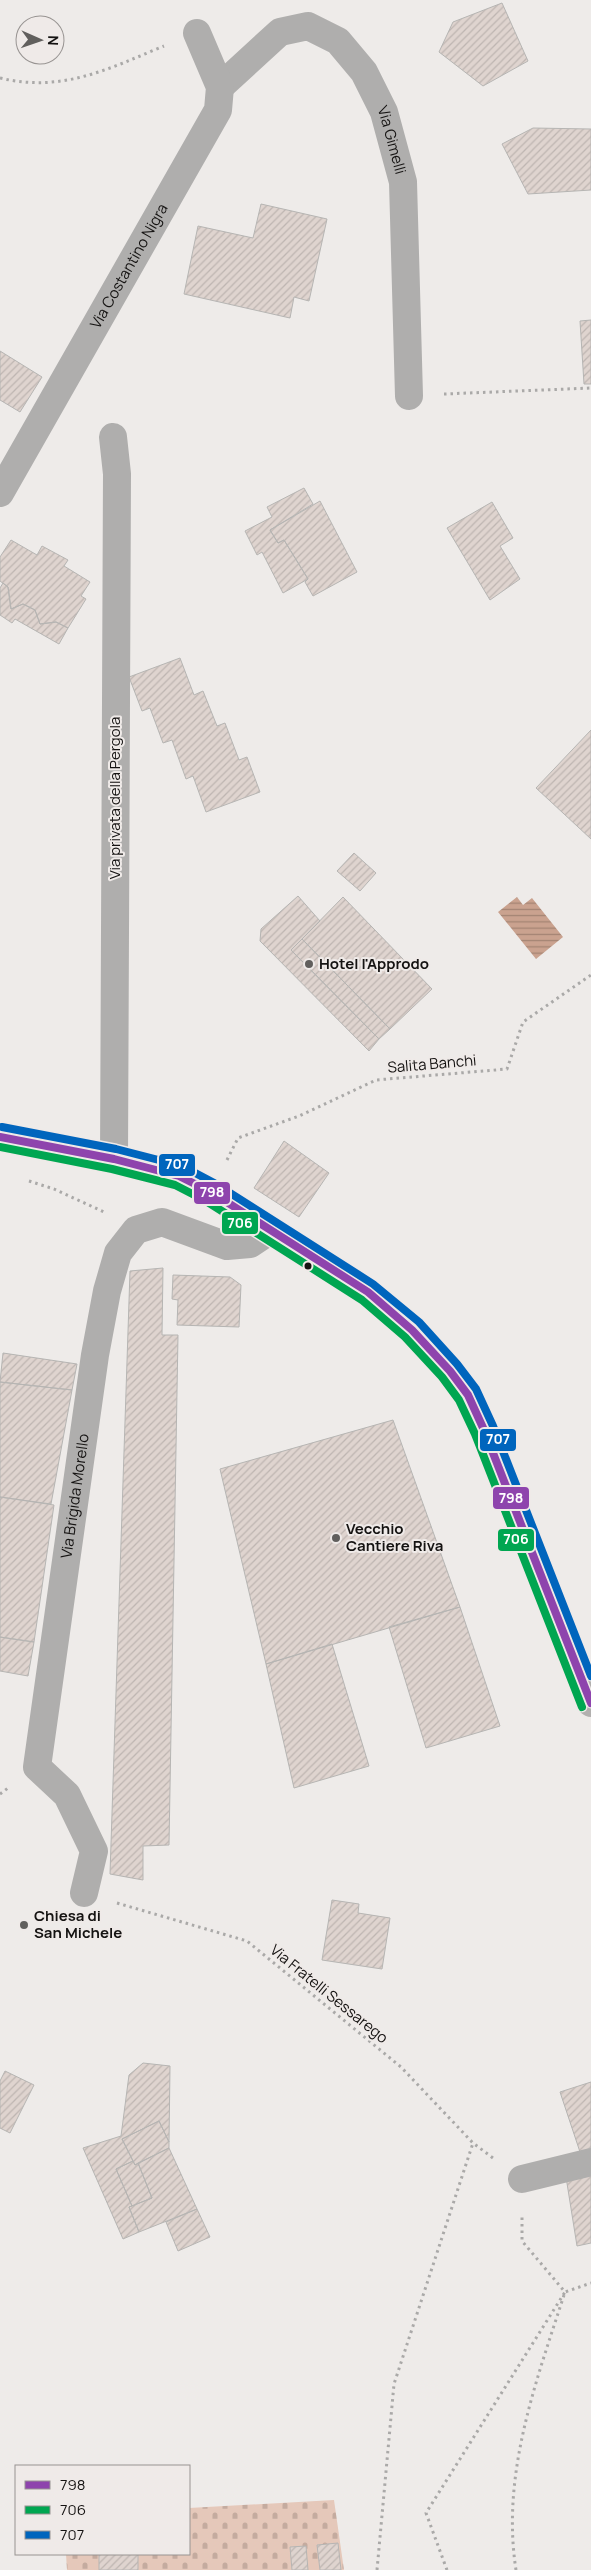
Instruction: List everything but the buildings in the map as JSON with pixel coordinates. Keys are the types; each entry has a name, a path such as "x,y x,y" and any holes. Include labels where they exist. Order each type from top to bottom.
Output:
{"main road":[{"path":"0,1137 114,1159 179,1176 210,1192 368,1292 412,1330 468,1395 484,1430 591,1703"}],"street":[{"name":"Via Gimelli","path":"220,87 280,32 308,26 338,41 364,72 384,112 403,182 408,396"},
{"name":"Via Costantino Nigra","path":"0,493 218,110 220,87 197,32"},
{"name":"Via privata della Pergola","path":"112,437 117,474 114,1159"},
{"name":"Via Brigida Morello","path":"84,1893 94,1850 67,1795 37,1767 96,1355 107,1291 118,1253 136,1230 162,1222 227,1246 250,1244 271,1230"},
{"path":"522,2179 591,2162"}],"path":[{"path":"0,78 20,83 52,83 89,76 197,32"},
{"path":"408,396 591,388"},
{"name":"Salita Banchi","path":"238,1138 299,1116 376,1080 507,1069 523,1022 591,976"},
{"path":"27,1181 98,1208"},
{"name":"Via Fratelli Sessarego","path":"84,1893 247,1941 401,2067 473,2143 522,2179"},
{"path":"377,2570 394,2384 473,2143"},
{"path":"522,2179 522,2241 565,2292"},
{"path":"447,2570 426,2513 565,2292 591,2283"},
{"path":"516,2570 511,2509 525,2416 565,2292"}],"green space":[{"path":"334,2500 344,2570 67,2570 66,2555 190,2555 190,2508"}],"shaded area":[{"path":"517,897 523,905 532,898 563,937 536,959 498,912"}],"transit line":[{"name":"707","path":"2,1127 116,1149 182,1166 216,1184 373,1284 419,1322 457,1364 476,1389 493,1426 591,1676"},
{"name":"798","path":"0,1137 114,1159 179,1176 211,1192 368,1292 412,1330 450,1371 468,1395 484,1430 591,1703"},
{"name":"706","path":"0,1147 112,1169 175,1185 206,1201 362,1300 405,1337 442,1377 459,1400 475,1434 582,1707"}],"place":[{"name":"Hotel l'Approdo","path":"309,964"},
{"name":"Vecchio Cantiere Riva","path":"336,1538"},
{"name":"Chiesa di San Michele","path":"24,1925"}]}
